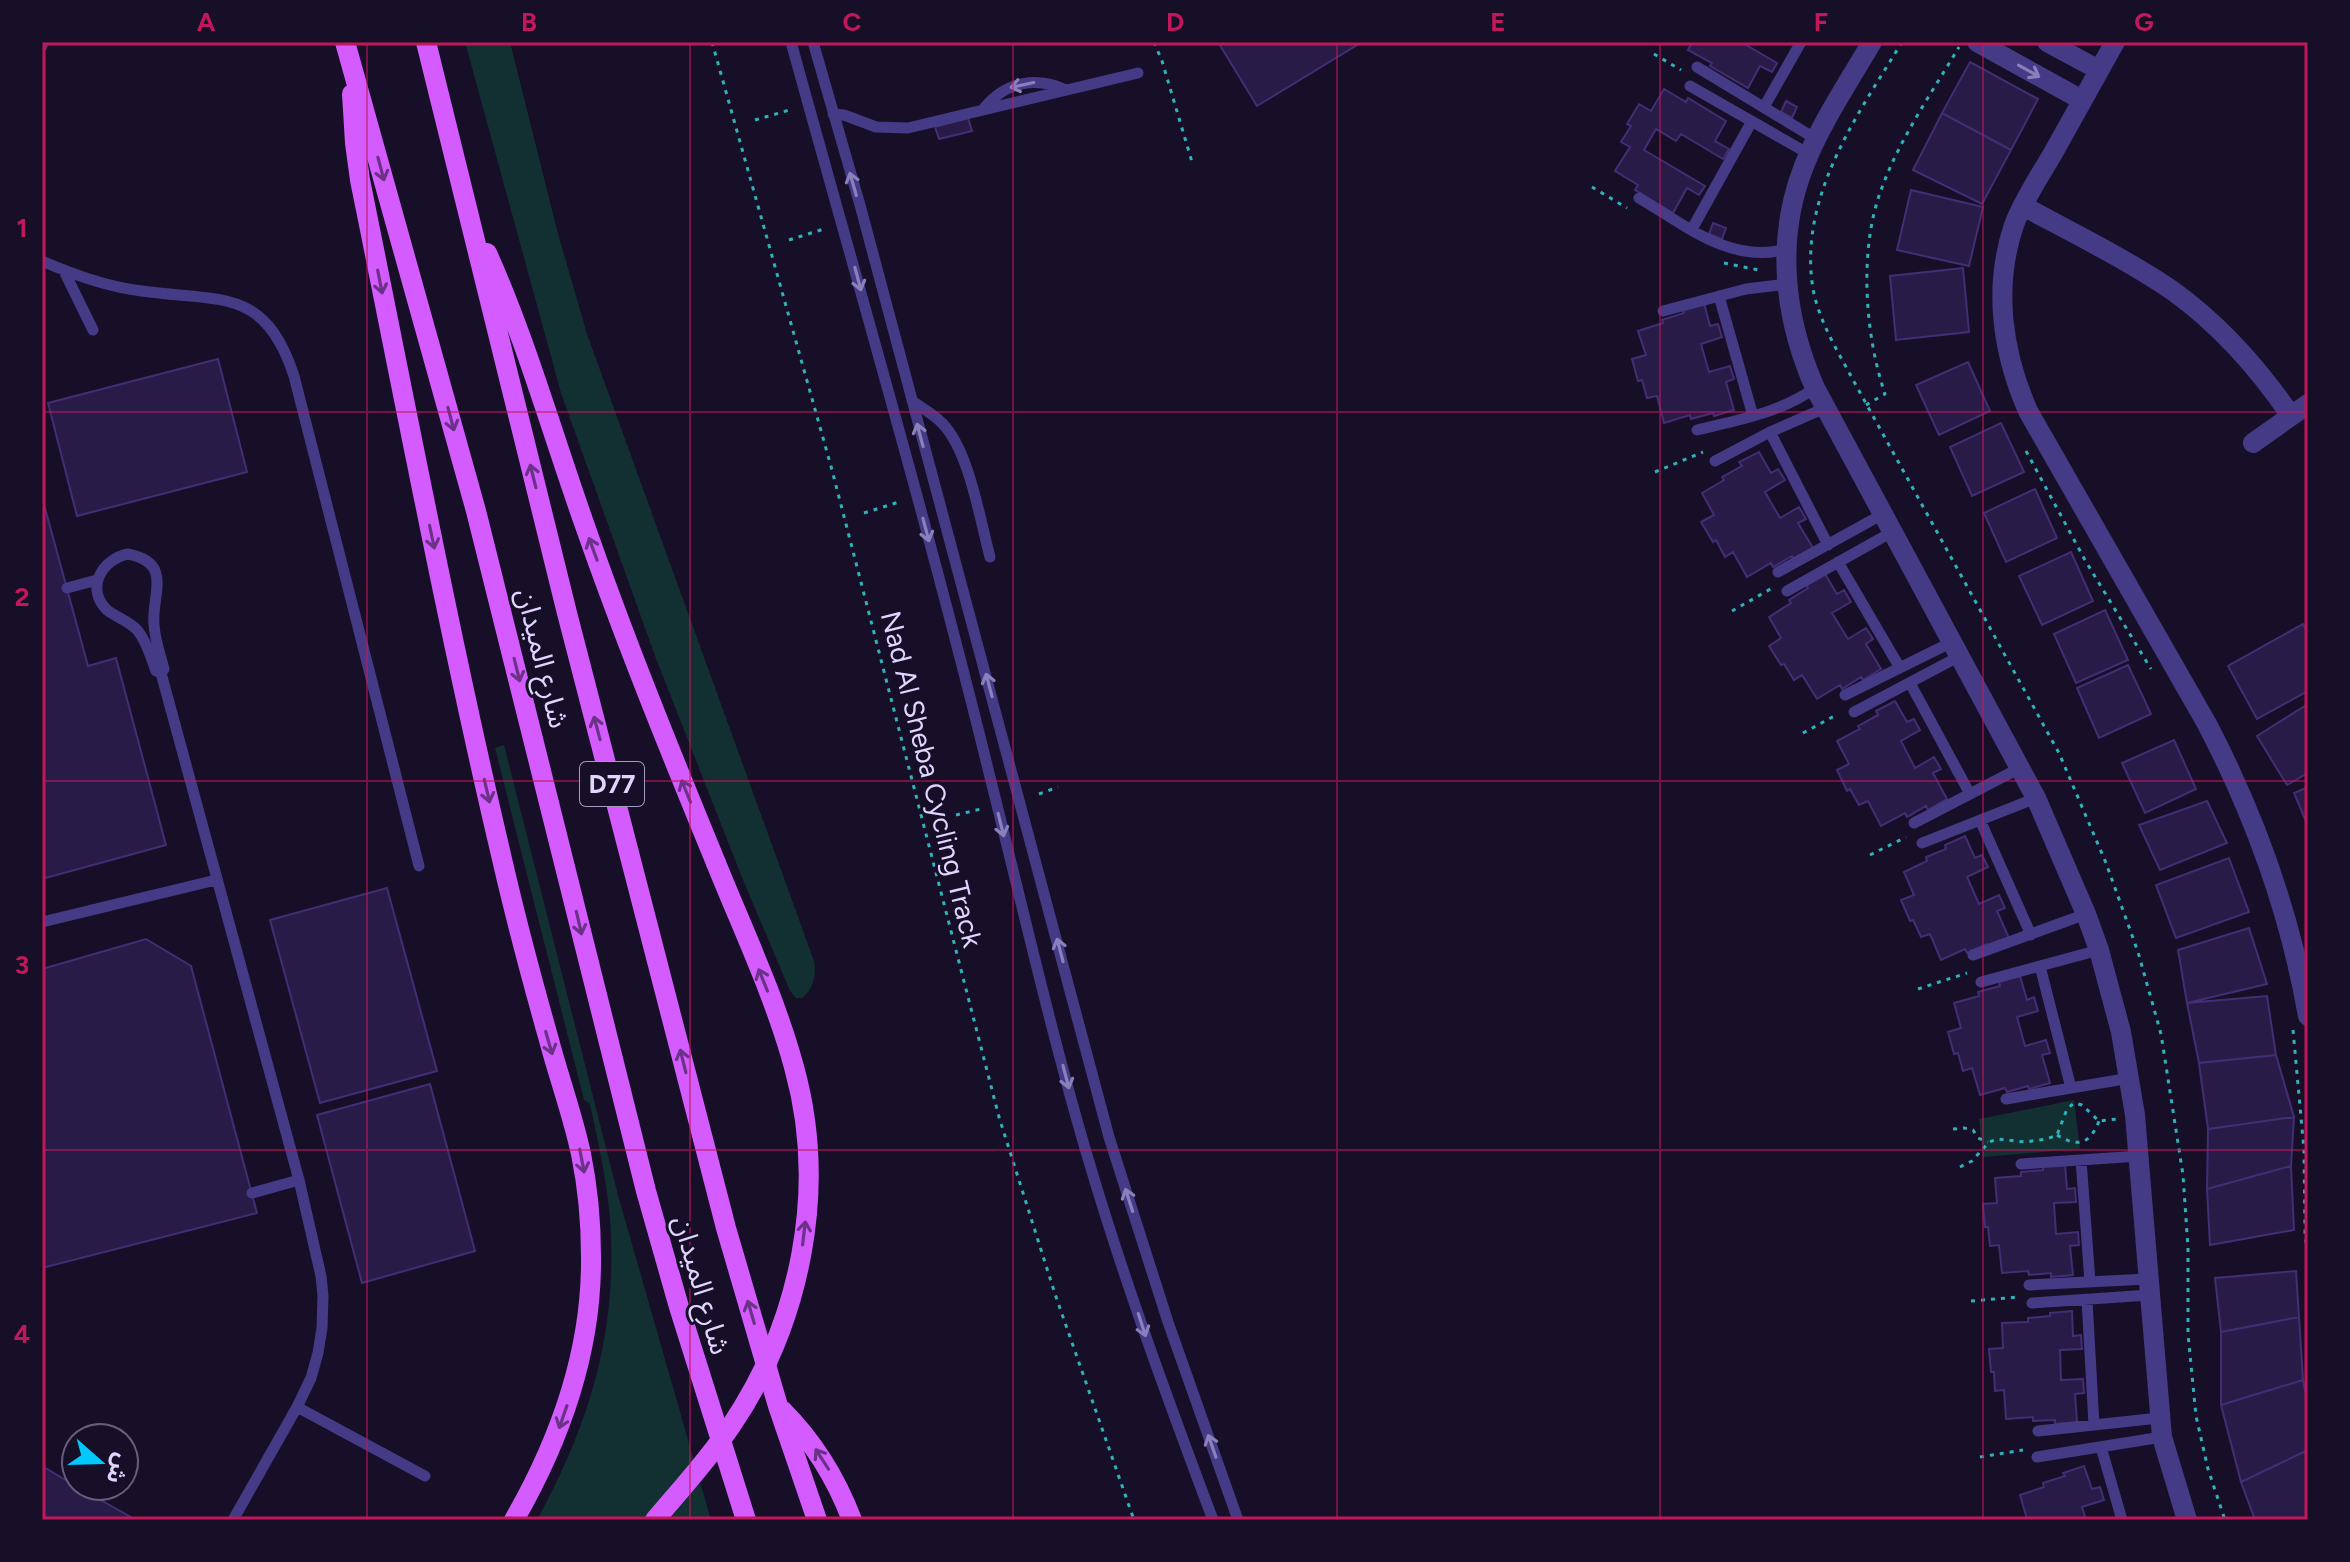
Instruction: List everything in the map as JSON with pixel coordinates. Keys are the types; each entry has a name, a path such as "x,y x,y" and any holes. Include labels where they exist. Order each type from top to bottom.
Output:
{"main road":[{"name":"شارع الميدان","path":"345,42 480,526 646,1191 746,1520"},
{"name":"شارع الميدان","path":"426,42 567,613 702,1138 778,1406 817,1520"},
{"path":"352,66 353,118 360,180 443,593 509,887 575,1131 587,1190 591,1261 588,1309 578,1368 556,1436 514,1520"},
{"path":"465,203 510,307 607,588 778,1017 795,1071 807,1137 808,1204 804,1237 790,1303 765,1366 712,1453 655,1520"},
{"path":"778,1406 815,1447 829,1469 852,1520"}],"street":[{"path":"1872,42 1813,146 1797,189 1786,249 1787,284 1795,334 1825,408 2036,798 2099,950 2121,1032 2135,1115 2161,1428 2187,1520"},
{"path":"2047,42 2099,70"},
{"path":"2115,42 2015,223 2008,246 2002,294 2005,342 2028,411 2229,766 2266,854 2280,898 2308,1016"},
{"path":"1983,46 2082,100"},
{"path":"2023,206 2138,269 2175,293 2249,361 2291,416"},
{"path":"2253,443 2308,404"}],"lane":[{"path":"791,42 930,544 1087,1154 1147,1339 1213,1520"},
{"path":"813,42 1109,1137 1168,1322 1238,1520"},
{"path":"1764,107 1801,42"},
{"path":"1697,67 1764,107 1813,146"},
{"path":"833,114 844,115 866,125 895,129 1138,73"},
{"path":"1690,86 1752,121 1813,146"},
{"path":"1692,229 1752,121"},
{"path":"1639,198 1716,243 1737,251 1768,254 1786,249"},
{"path":"42,261 102,283 143,292 227,299 263,318 276,333 294,376 419,866"},
{"path":"64,271 93,330"},
{"path":"1663,311 1746,289 1787,284"},
{"path":"1719,296 1753,416"},
{"path":"1697,430 1785,406 1815,388"},
{"path":"912,401 944,424 956,444 968,473 990,557"},
{"path":"1715,461 1825,408"},
{"path":"1770,432 1828,545"},
{"path":"1778,572 1828,545 1887,523"},
{"path":"1787,591 1838,562 1887,523"},
{"path":"161,673 156,671 142,636 135,627 108,611 101,602 97,580 101,570 117,556 128,554 148,562 159,583 153,623 164,669 161,673 299,1180 323,1296 322,1328 311,1378 233,1520"},
{"path":"1838,562 1900,668"},
{"path":"67,588 97,580"},
{"path":"1845,695 1900,668 1956,649"},
{"path":"1854,712 1910,683 1956,649"},
{"path":"1910,683 1970,794"},
{"path":"1914,823 2020,768"},
{"path":"1922,843 2036,798"},
{"path":"1980,820 2031,935"},
{"path":"42,922 216,880"},
{"path":"1973,955 2086,914"},
{"path":"1981,982 2099,950"},
{"path":"2040,966 2071,1088"},
{"path":"2006,1099 2130,1078"},
{"path":"2021,1164 2140,1156"},
{"path":"2081,1160 2090,1282"},
{"path":"252,1193 299,1180"},
{"path":"2029,1285 2090,1282 2148,1287"},
{"path":"2032,1303 2087,1300 2148,1287"},
{"path":"2087,1300 2094,1425"},
{"path":"297,1407 425,1476"},
{"path":"2038,1431 2094,1425 2161,1428"},
{"path":"2037,1457 2101,1447 2161,1428"},
{"path":"2101,1447 2122,1520"}],"path":[{"name":"Nad Al Sheba Cycling Track","path":"712,42 832,470 999,1117 1055,1294 1134,1520"},
{"path":"1154,42 1192,162"},
{"path":"1812,233 1823,187 1842,143 1902,42"},
{"path":"1866,405 1885,394 1873,345 1867,264 1879,195 1893,160 1983,46"},
{"path":"755,120 808,104"},
{"path":"789,240 842,224"},
{"path":"864,513 899,502"},
{"path":"1039,794 1058,787"},
{"path":"956,815 996,805"},
{"path":"2057,1135 2067,1109 2074,1103 2082,1105 2099,1121"},
{"path":"2099,1121 2135,1115"},
{"path":"1960,1167 1972,1161 1989,1142 1998,1139 2025,1142 2057,1135 2076,1143 2088,1140 2099,1121"},
{"path":"1953,1129 1973,1130 1978,1138 1989,1142"}],"green space":[{"path":"465,42 510,42 557,230 587,334 814,961 813,981 802,998 796,998 790,991 741,875 655,656 561,393"},
{"path":"504,745 618,1195 711,1520 537,1520 572,1448 596,1375 609,1300 610,1219 590,1104 584,1100 495,748"},
{"path":"2074,1100 2080,1149 1983,1157 1979,1119"}],"building":[{"path":"1218,42 1362,42 1257,106"},
{"path":"1692,42 1741,42 1777,63 1772,72 1760,66 1748,88 1688,50"},
{"path":"1970,62 2038,99 2011,150 1942,113"},
{"path":"1664,89 1686,102 1688,98 1726,121 1715,141 1729,149 1723,159 1681,134 1676,141 1656,129 1644,150 1705,186 1699,195 1687,188 1673,213 1635,190 1638,185 1615,171 1630,147 1621,142 1631,126 1627,124 1639,104 1651,111"},
{"path":"1786,101 1797,107 1792,118 1781,112"},
{"path":"1942,113 2011,150 1982,204 1913,170"},
{"path":"968,118 972,131 939,139 935,127"},
{"path":"1911,190 1983,207 1969,266 1897,250"},
{"path":"1713,223 1726,228 1722,239 1709,234"},
{"path":"1963,268 1969,332 1896,340 1890,276"},
{"path":"1704,303 1710,326 1718,324 1722,337 1701,344 1709,372 1730,366 1734,379 1726,382 1734,410 1691,419 1690,415 1664,423 1657,396 1647,398 1642,380 1638,381 1632,359 1646,355 1638,331 1684,313 1682,309"},
{"path":"218,359 247,472 77,516 48,403"},
{"path":"1968,362 1990,411 1939,435 1916,385"},
{"path":"2001,423 2024,472 1972,496 1950,447"},
{"path":"1759,452 1771,473 1778,469 1785,480 1765,492 1780,518 1799,507 1806,519 1798,523 1813,548 1773,567 1771,563 1747,577 1733,552 1725,557 1701,522 1714,515 1702,493 1742,466 1739,462"},
{"path":"2035,489 2057,538 2006,562 1984,513"},
{"path":"42,497 88,666 116,658 166,845 42,879"},
{"path":"2071,552 2093,601 2042,625 2019,576"},
{"path":"1825,574 1837,594 1844,590 1851,602 1832,613 1848,639 1866,628 1873,639 1866,644 1881,669 1842,689 1840,685 1817,699 1802,675 1794,680 1769,646 1781,638 1769,617 1791,603 1789,600 1808,588 1806,585"},
{"path":"2105,610 2128,660 2076,683 2054,634"},
{"path":"2303,624 2308,633 2308,691 2257,719 2228,666"},
{"path":"2128,665 2151,714 2099,738 2077,688"},
{"path":"1895,701 1907,722 1914,719 1920,730 1901,741 1915,768 1934,757 1941,769 1933,773 1947,799 1928,810 1926,806 1907,817 1905,813 1881,826 1868,801 1859,805 1850,789 1847,791 1837,770 1849,764 1837,741 1860,729 1858,726 1878,715 1876,711"},
{"path":"2308,704 2308,773 2287,785 2257,736"},
{"path":"2174,740 2196,789 2145,813 2122,763"},
{"path":"2308,787 2308,826 2294,793"},
{"path":"2207,801 2227,843 2160,870 2139,825"},
{"path":"1965,836 1975,858 1982,855 1988,867 1967,877 1979,904 1999,895 2005,908 1997,911 2009,938 1967,953 1965,949 1941,960 1930,934 1921,937 1901,900 1914,895 1904,872 1927,861 1926,857 1946,849 1945,845"},
{"path":"2229,858 2249,912 2176,938 2156,885"},
{"path":"387,888 437,1071 320,1103 270,920"},
{"path":"2249,928 2267,984 2187,1003 2178,950"},
{"path":"146,939 191,966 257,1213 42,1268 42,969"},
{"path":"2020,976 2027,1000 2034,997 2038,1011 2017,1017 2025,1046 2046,1040 2050,1053 2042,1055 2050,1083 2007,1092 2005,1088 1980,1095 1972,1068 1963,1071 1958,1053 1954,1054 1948,1032 1961,1028 1954,1003 1979,996 1978,992"},
{"path":"2267,996 2276,1055 2199,1063 2187,1003"},
{"path":"2276,1055 2294,1117 2208,1129 2199,1063"},
{"path":"430,1084 475,1251 362,1283 317,1115"},
{"path":"2294,1117 2291,1166 2207,1189 2208,1129"},
{"path":"2065,1164 2067,1189 2075,1188 2076,1202 2054,1203 2056,1234 2078,1232 2079,1245 2070,1246 2073,1275 2051,1277 2051,1273 2029,1275 2028,1271 2002,1273 1999,1245 1990,1246 1983,1204 1997,1203 1995,1178 2021,1176 2021,1172 2043,1170 2043,1166"},
{"path":"2291,1166 2294,1230 2210,1245 2207,1189"},
{"path":"2296,1271 2299,1317 2221,1332 2215,1278"},
{"path":"2072,1311 2073,1336 2081,1335 2082,1349 2060,1350 2061,1380 2083,1379 2084,1393 2075,1394 2077,1422 2055,1424 2055,1420 2033,1421 2033,1417 2006,1419 2004,1390 1995,1391 1989,1349 2003,1348 2002,1323 2028,1322 2028,1318"},
{"path":"2299,1317 2303,1380 2221,1405 2221,1332"},
{"path":"2303,1380 2308,1405 2308,1450 2241,1482 2221,1405"},
{"path":"2308,1450 2308,1520 2255,1520 2241,1482"},
{"path":"42,1466 60,1477 60,1502 104,1502 136,1520 42,1520"},
{"path":"2084,1466 2092,1489 2100,1487 2104,1500 2082,1507 2086,1520 2023,1520 2027,1519 2020,1495 2044,1487 2043,1483"}]}
